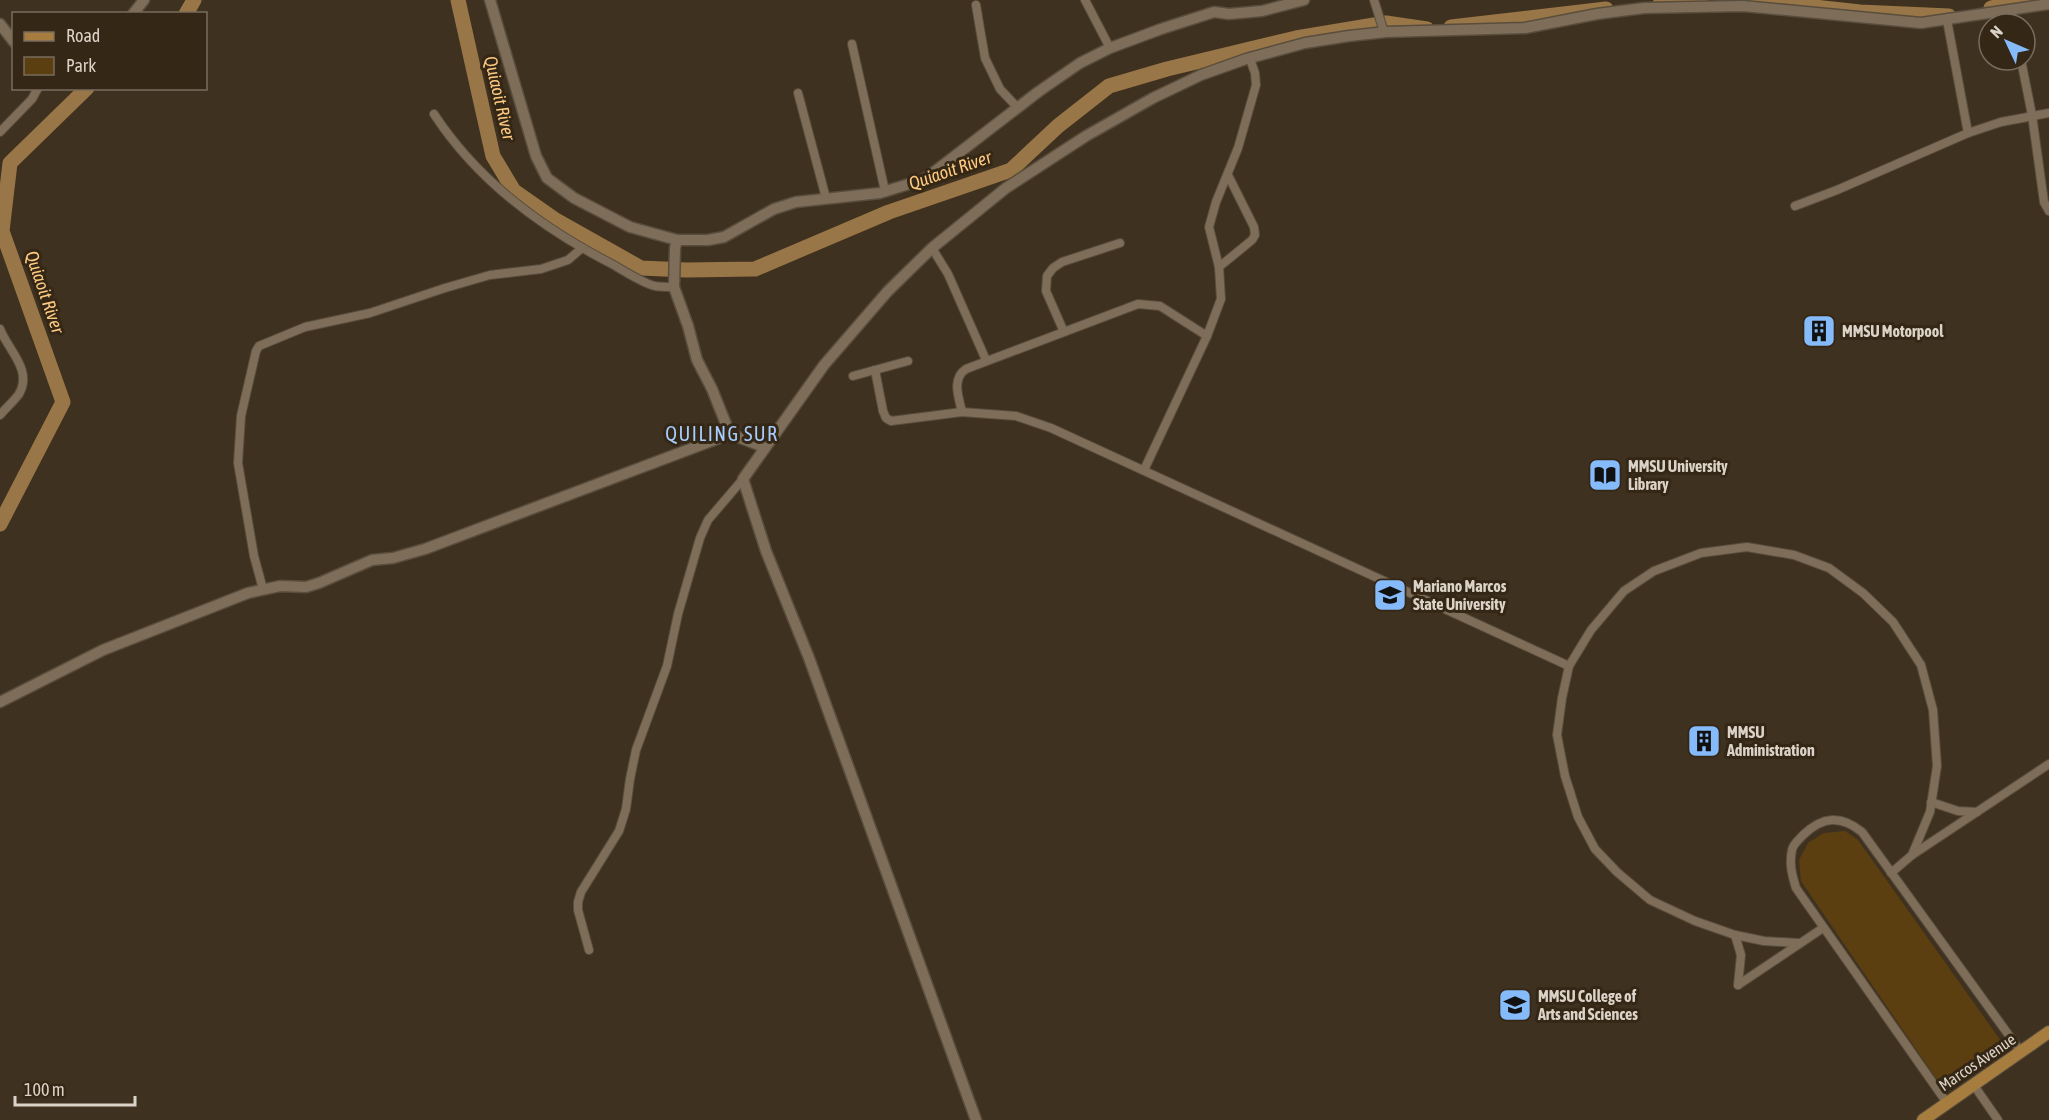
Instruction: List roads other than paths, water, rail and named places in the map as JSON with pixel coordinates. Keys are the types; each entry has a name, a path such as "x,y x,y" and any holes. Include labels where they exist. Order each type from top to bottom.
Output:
{"main road":[{"name":"Marcos Avenue","path":"1923,1120 2049,1032"}],"street":[{"path":"135,12 144,0"},
{"path":"490,0 536,156 548,178 574,198 630,227 676,244 724,237 774,209 796,202 885,191 925,179 1080,63 1110,48 1214,12 1229,14 1262,11 1278,3 1304,0"},
{"path":"1085,0 1110,48"},
{"path":"1374,0 1383,29"},
{"path":"589,950 578,902 581,892 619,831 626,809 636,750 668,666 678,614 700,538 708,520 743,479 824,365 888,291 932,248 1006,188 1086,136 1201,75 1250,58 1305,43 1383,29 1525,28 1597,14 1644,8 1721,5 1912,23 1947,20 2049,4"},
{"path":"976,5 985,58 1000,89 1018,108"},
{"path":"1947,20 1968,133"},
{"path":"0,24 12,39"},
{"path":"852,44 885,191"},
{"path":"1144,470 1207,336 1221,299 1219,267 1209,227 1256,86 1250,58"},
{"path":"2023,72 2044,202 2049,211"},
{"path":"0,132 32,99 37,90"},
{"path":"798,93 826,198"},
{"path":"1795,206 1968,133 2001,122 2049,113"},
{"path":"434,114 458,149 506,196 582,248 654,286 674,282"},
{"path":"1219,267 1255,235 1254,227 1228,175"},
{"path":"1064,332 1046,291 1047,276 1062,262 1120,243"},
{"path":"676,244 674,282 697,360 712,389 730,434"},
{"path":"263,589 252,546 238,463 245,398 259,346 305,327 370,312 467,281 490,275 541,269 568,260 582,248"},
{"path":"932,248 948,274 986,360"},
{"path":"962,412 957,388 960,374 966,369 1138,304 1160,306 1207,336"},
{"path":"0,329 19,363 23,381 18,394 0,415"},
{"path":"852,376 908,361"},
{"path":"875,370 886,418 891,421 962,412 1016,416 1051,428 1569,666"},
{"path":"0,702 103,650 147,631 263,589 280,586 306,587 319,584 372,560 393,558 425,549 730,434 765,447"},
{"path":"743,479 766,550 809,658 976,1120"},
{"path":"1798,943 1764,941 1735,935 1695,921 1650,900 1594,849 1578,817 1564,776 1557,735 1562,698 1569,666 1591,630 1624,591 1654,572 1701,553 1747,547 1794,555 1829,568 1863,593 1893,622 1920,665 1933,710 1937,766 1930,812 1912,855"},
{"path":"1891,873 1912,855 2049,764"},
{"path":"1931,802 1958,811 1977,812"},
{"path":"1947,1103 1796,888 1790,868 1792,847 1811,828 1822,822 1837,819 1851,823 1862,832 2021,1052"},
{"path":"1735,935 1741,955 1738,985 1823,928"},
{"path":"1973,1084 1998,1120"}],"waterway":[{"name":"Quiaoit River","path":"187,12 194,0"},
{"name":"Quiaoit River","path":"458,0 493,156 514,191 554,219 641,268 686,270 755,269 889,212 1011,170 1058,126 1109,86 1167,69 1296,38 1386,23 1427,29"},
{"name":"Quiaoit River","path":"1660,4 1701,0"},
{"name":"Quiaoit River","path":"1751,0 1860,12 1949,16"},
{"name":"Quiaoit River","path":"1991,8 2026,0"},
{"name":"Quiaoit River","path":"1451,27 1606,9"},
{"name":"Quiaoit River","path":"0,524 63,402 2,231 10,163 85,90"}],"place":[{"name":"MMSU Motorpool","path":"1819,331"},
{"name":"MMSU University Library","path":"1605,475"},
{"name":"Mariano Marcos State University","path":"1390,595"},
{"name":"MMSU Administration","path":"1704,741"},
{"name":"MMSU College of Arts and Sciences","path":"1515,1005"}],"district":[{"name":"QUILING SUR","path":"722,433"}]}
